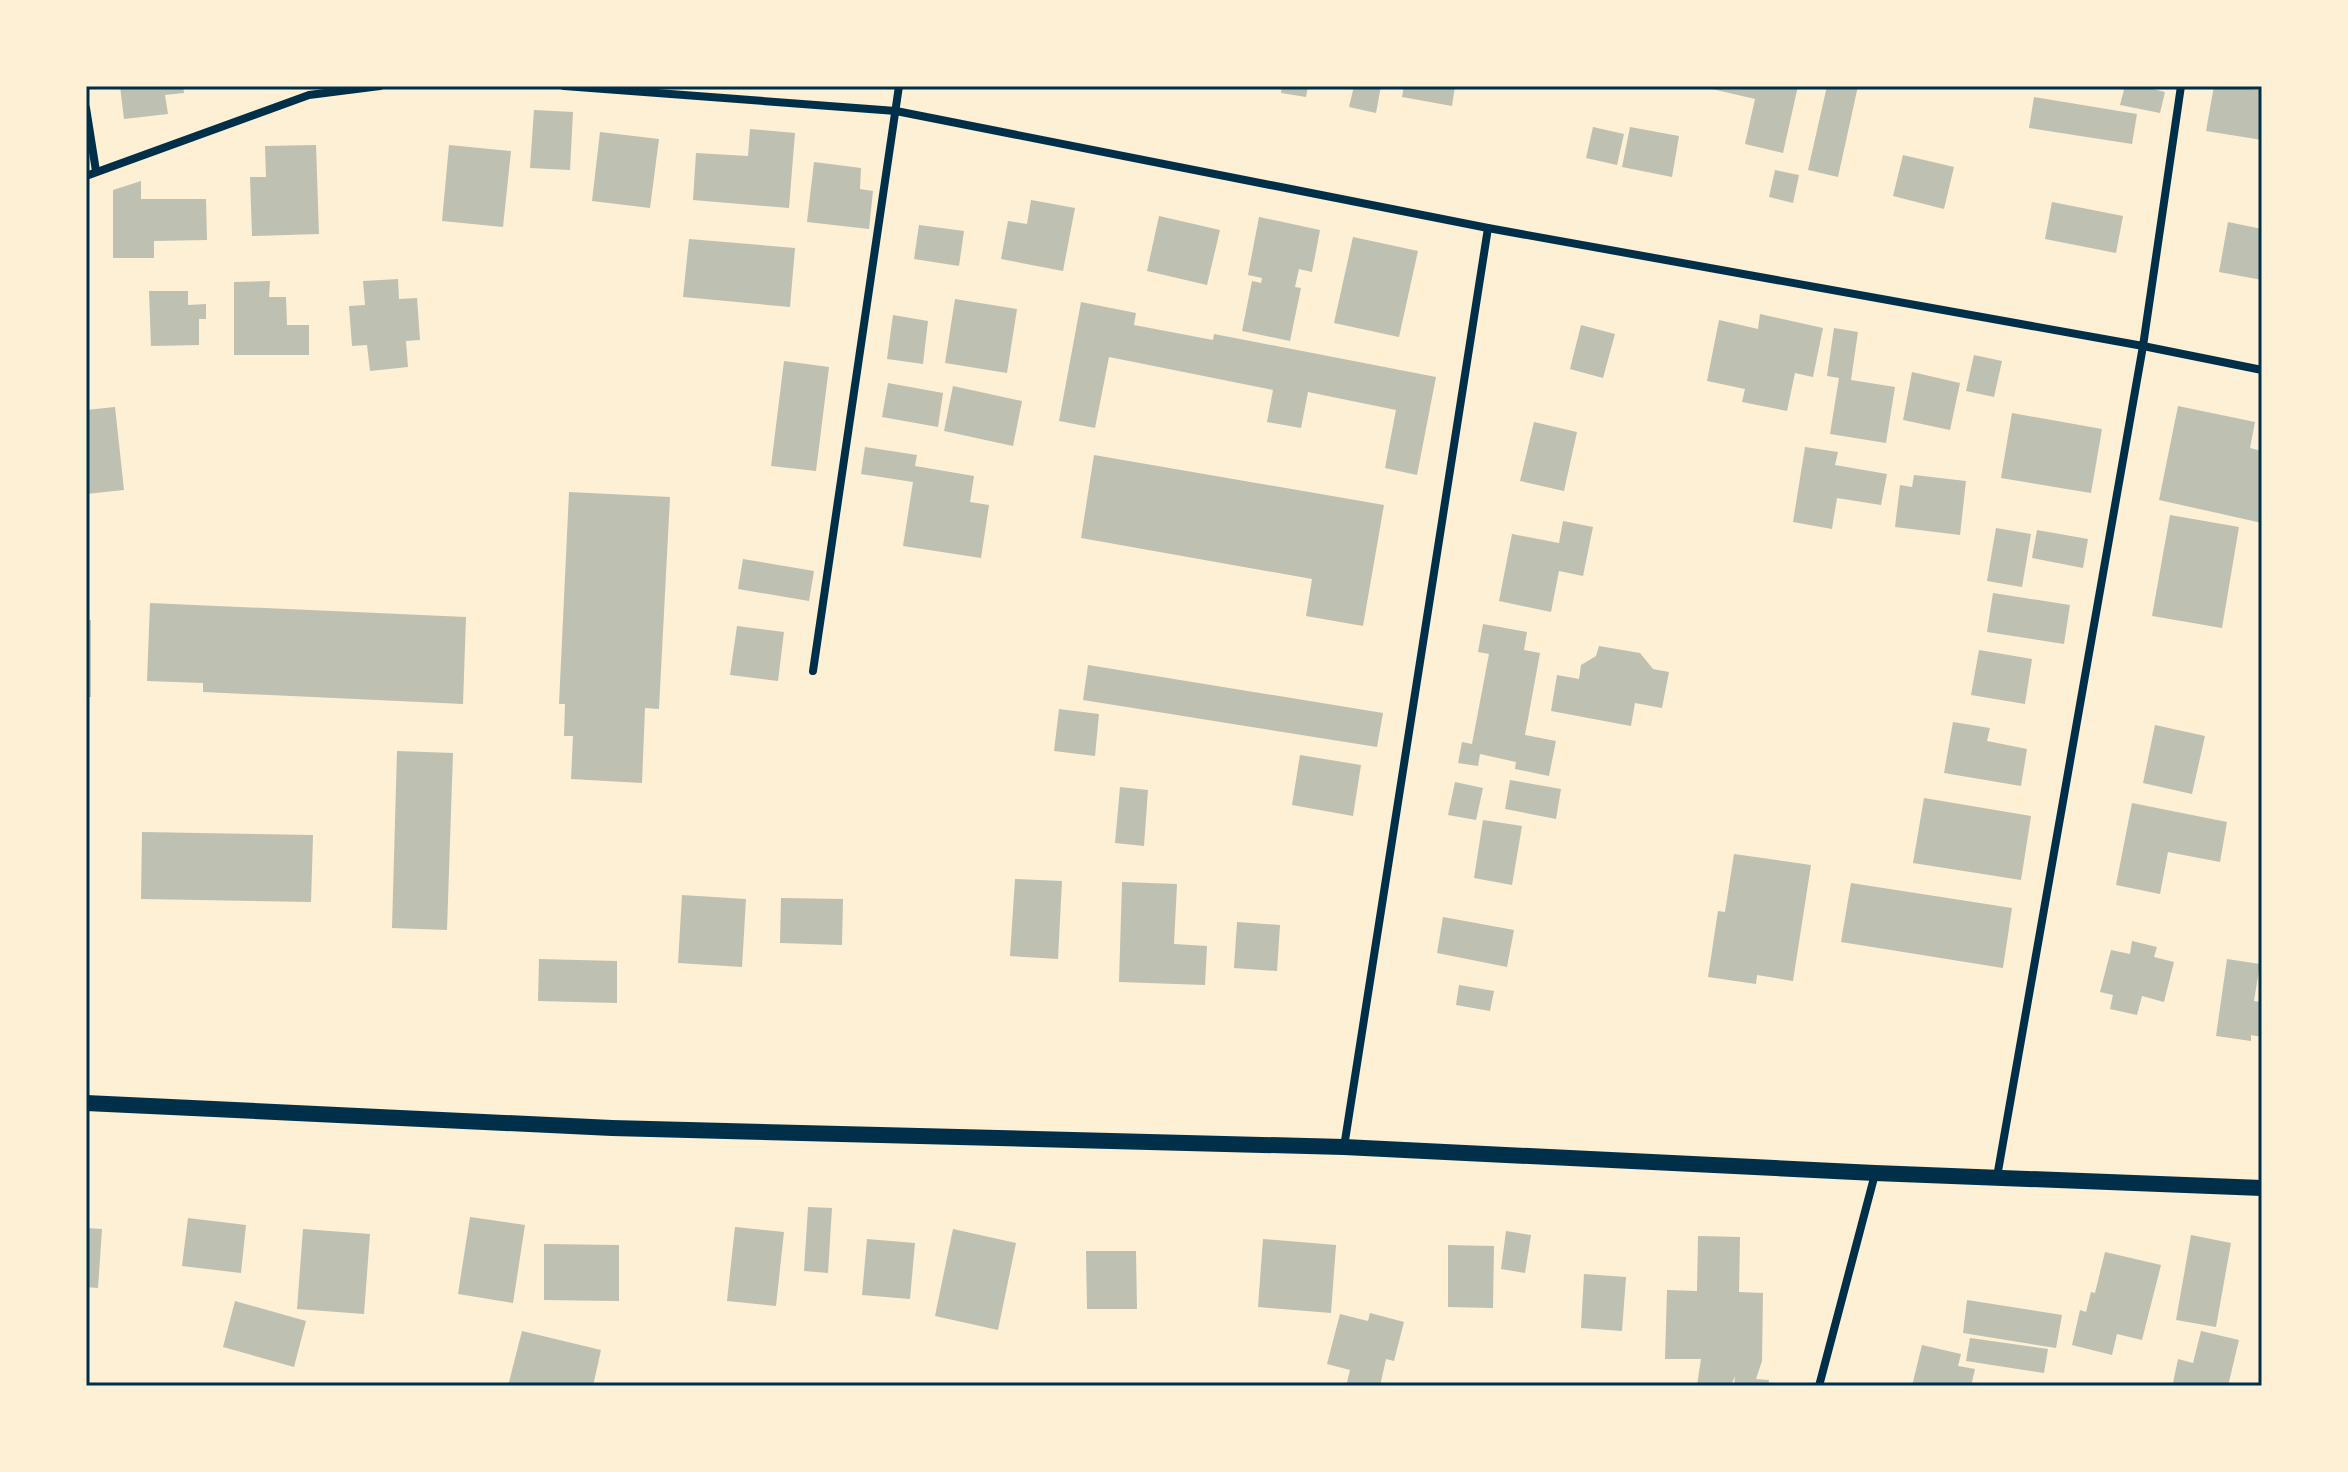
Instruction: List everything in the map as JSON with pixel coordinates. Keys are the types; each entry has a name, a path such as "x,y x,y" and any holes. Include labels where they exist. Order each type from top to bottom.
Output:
{"main road":[{"path":"86,1103 612,1128 1344,1147 2262,1188"}],"street":[{"path":"86,176 309,95 380,86"},
{"path":"564,86 896,111 1488,228 2262,370"},
{"path":"813,671 899,86"},
{"path":"1997,1178 2143,346 2181,86"},
{"path":"86,108 96,171"},
{"path":"1344,1147 1488,228"},
{"path":"1819,1386 1875,1173"}],"building":[{"path":"120,86 183,86 184,93 165,95 168,114 124,119"},
{"path":"1282,86 1308,86 1306,97 1281,93"},
{"path":"1354,86 1381,86 1376,113 1349,107"},
{"path":"1404,86 1455,86 1452,106 1402,97"},
{"path":"1712,86 1798,86 1783,153 1745,144 1755,99 1712,89"},
{"path":"1827,86 1858,86 1838,177 1808,170"},
{"path":"2125,86 2165,92 2160,113 2120,105"},
{"path":"2214,86 2262,90 2262,140 2206,131"},
{"path":"2034,97 2137,114 2132,144 2029,128"},
{"path":"534,110 573,112 570,170 530,168"},
{"path":"1593,127 1624,134 1617,165 1586,158"},
{"path":"1630,127 1679,136 1672,177 1622,167"},
{"path":"750,129 795,133 789,208 693,200 696,153 748,156"},
{"path":"600,132 659,139 650,208 592,201"},
{"path":"316,145 319,234 252,236 250,177 266,177 265,146"},
{"path":"449,145 511,151 503,227 442,221"},
{"path":"1903,155 1954,167 1944,209 1893,196"},
{"path":"814,162 861,168 860,189 873,191 869,229 807,222"},
{"path":"1775,170 1799,175 1793,203 1769,197"},
{"path":"141,181 141,199 206,199 207,240 154,241 154,258 113,258 113,190"},
{"path":"1031,200 1075,208 1063,271 1001,259 1008,221 1027,224"},
{"path":"2052,202 2123,216 2116,253 2045,239"},
{"path":"1159,216 1220,230 1207,285 1147,271"},
{"path":"1259,217 1320,230 1312,272 1299,269 1295,287 1301,288 1290,341 1242,331 1252,281 1261,283 1262,278 1248,275"},
{"path":"2228,222 2262,229 2262,280 2219,272"},
{"path":"919,225 964,231 959,266 914,259"},
{"path":"1353,237 1418,251 1399,337 1334,323"},
{"path":"689,239 795,248 790,307 683,297"},
{"path":"398,279 399,299 417,298 420,340 406,341 408,367 370,371 367,345 352,346 349,306 365,305 363,281"},
{"path":"270,281 269,297 286,297 287,325 309,325 309,355 234,355 234,282"},
{"path":"149,291 188,291 188,305 206,304 206,319 199,319 199,345 151,346"},
{"path":"955,299 1017,309 1007,373 945,363"},
{"path":"1081,302 1136,313 1134,325 1213,340 1214,334 1436,377 1417,475 1385,468 1396,410 1308,392 1301,428 1267,422 1273,390 1109,357 1095,428 1059,421"},
{"path":"1760,314 1823,328 1813,377 1795,373 1787,411 1742,402 1745,389 1707,381 1719,320 1758,329"},
{"path":"893,315 928,321 923,364 887,359"},
{"path":"1581,325 1615,334 1603,378 1570,369"},
{"path":"1834,328 1858,332 1851,380 1895,387 1886,443 1830,434 1839,378 1827,376"},
{"path":"1974,355 2002,361 1994,397 1966,391"},
{"path":"784,361 829,367 816,471 771,466"},
{"path":"1912,372 1960,383 1950,430 1903,420"},
{"path":"888,383 943,393 938,427 882,417"},
{"path":"953,386 1022,401 1013,446 944,431"},
{"path":"2178,406 2255,422 2250,448 2262,451 2262,523 2159,500"},
{"path":"115,407 124,490 86,494 86,410"},
{"path":"2012,413 2102,429 2091,493 2001,478"},
{"path":"1534,422 1577,432 1564,491 1520,481"},
{"path":"865,447 917,455 915,466 974,476 970,502 989,505 981,558 903,546 913,482 861,474"},
{"path":"1805,447 1838,452 1835,465 1887,474 1881,505 1837,498 1832,529 1793,522"},
{"path":"1094,455 1384,505 1363,626 1306,616 1312,579 1081,538"},
{"path":"1914,475 1966,481 1960,535 1895,527 1900,485 1912,487"},
{"path":"569,492 670,497 659,709 645,708 642,783 571,779 573,736 564,736 565,704 559,704"},
{"path":"2170,515 2239,527 2222,628 2152,616"},
{"path":"1563,521 1593,527 1583,576 1559,571 1551,612 1499,601 1512,534 1559,543"},
{"path":"1996,528 2031,534 2022,587 1987,581"},
{"path":"2037,530 2088,539 2083,568 2032,558"},
{"path":"743,559 814,571 809,601 738,589"},
{"path":"1993,593 2070,605 2064,644 1987,632"},
{"path":"150,603 466,617 463,704 203,692 203,683 147,681"},
{"path":"86,620 91,620 91,697 86,697"},
{"path":"1483,624 1527,632 1524,650 1540,653 1525,735 1556,741 1549,776 1515,769 1516,762 1480,754 1478,766 1458,763 1462,742 1472,744 1489,654 1478,652"},
{"path":"737,626 784,632 778,681 730,675"},
{"path":"1599,646 1640,653 1653,669 1669,672 1662,708 1635,703 1631,726 1551,711 1557,675 1579,679 1581,665 1596,656"},
{"path":"1979,650 2032,659 2025,704 1971,695"},
{"path":"1088,665 1383,713 1377,747 1083,700"},
{"path":"1059,709 1099,714 1095,756 1054,751"},
{"path":"1953,722 1990,728 1987,741 2027,749 2021,786 1944,773"},
{"path":"2155,725 2205,736 2192,794 2143,783"},
{"path":"397,751 453,753 447,930 392,928"},
{"path":"1300,755 1361,765 1353,816 1292,805"},
{"path":"1510,780 1561,789 1556,819 1505,809"},
{"path":"1455,782 1483,788 1476,820 1448,815"},
{"path":"1120,787 1148,790 1144,846 1115,843"},
{"path":"1924,798 2031,816 2021,880 1913,863"},
{"path":"2132,803 2227,822 2220,862 2168,852 2160,894 2116,885"},
{"path":"1483,820 1522,826 1512,885 1474,878"},
{"path":"142,832 313,835 311,902 141,899"},
{"path":"1734,854 1811,865 1793,981 1757,975 1756,984 1708,977 1718,911 1725,912"},
{"path":"1015,879 1062,881 1058,959 1010,956"},
{"path":"1122,882 1177,884 1174,944 1207,946 1205,985 1119,982"},
{"path":"1851,883 2012,908 2003,968 1841,942"},
{"path":"682,895 746,899 742,967 678,963"},
{"path":"781,898 843,899 842,945 780,943"},
{"path":"1443,917 1514,930 1507,967 1437,953"},
{"path":"1237,922 1280,925 1277,971 1234,968"},
{"path":"2132,941 2157,947 2154,957 2174,962 2164,1002 2142,996 2137,1015 2110,1009 2113,995 2100,992 2111,950 2130,954"},
{"path":"539,959 617,961 617,1003 538,1001"},
{"path":"2227,959 2260,964 2254,1001 2262,1002 2262,1037 2251,1035 2251,1041 2216,1036"},
{"path":"1459,985 1494,991 1490,1011 1456,1005"},
{"path":"808,1207 832,1208 828,1273 804,1271"},
{"path":"470,1217 525,1225 513,1303 458,1294"},
{"path":"188,1218 246,1225 241,1273 182,1266"},
{"path":"735,1227 784,1232 776,1306 727,1301"},
{"path":"86,1228 102,1229 98,1288 86,1287"},
{"path":"303,1229 370,1234 364,1314 297,1309"},
{"path":"953,1229 1016,1243 998,1330 935,1316"},
{"path":"1506,1231 1531,1235 1525,1273 1501,1269"},
{"path":"2191,1235 2231,1243 2216,1327 2176,1320"},
{"path":"1698,1236 1740,1237 1739,1292 1763,1293 1762,1361 1756,1379 1769,1380 1768,1386 1734,1386 1735,1376 1731,1386 1697,1385 1701,1359 1665,1359 1667,1290 1697,1291"},
{"path":"867,1239 915,1243 910,1299 862,1295"},
{"path":"1263,1239 1336,1245 1331,1313 1258,1307"},
{"path":"544,1244 619,1245 619,1301 544,1300"},
{"path":"1448,1245 1494,1246 1493,1308 1448,1307"},
{"path":"1086,1251 1136,1251 1137,1309 1087,1309"},
{"path":"2105,1252 2161,1265 2142,1340 2117,1334 2112,1355 2072,1345 2080,1310 2086,1312 2091,1292 2095,1293"},
{"path":"1584,1274 1626,1277 1622,1331 1581,1328"},
{"path":"1967,1300 2062,1315 2056,1348 1963,1333"},
{"path":"235,1301 306,1321 294,1367 223,1347"},
{"path":"1370,1313 1404,1322 1394,1361 1386,1359 1380,1386 1346,1386 1350,1370 1327,1364 1340,1314 1368,1321"},
{"path":"522,1331 601,1350 593,1386 508,1386"},
{"path":"2201,1331 2239,1340 2228,1386 2173,1383 2178,1359 2193,1363"},
{"path":"1970,1338 2048,1349 2044,1373 1966,1361"},
{"path":"1922,1345 1961,1354 1958,1366 1975,1369 1971,1386 1912,1386"}]}
